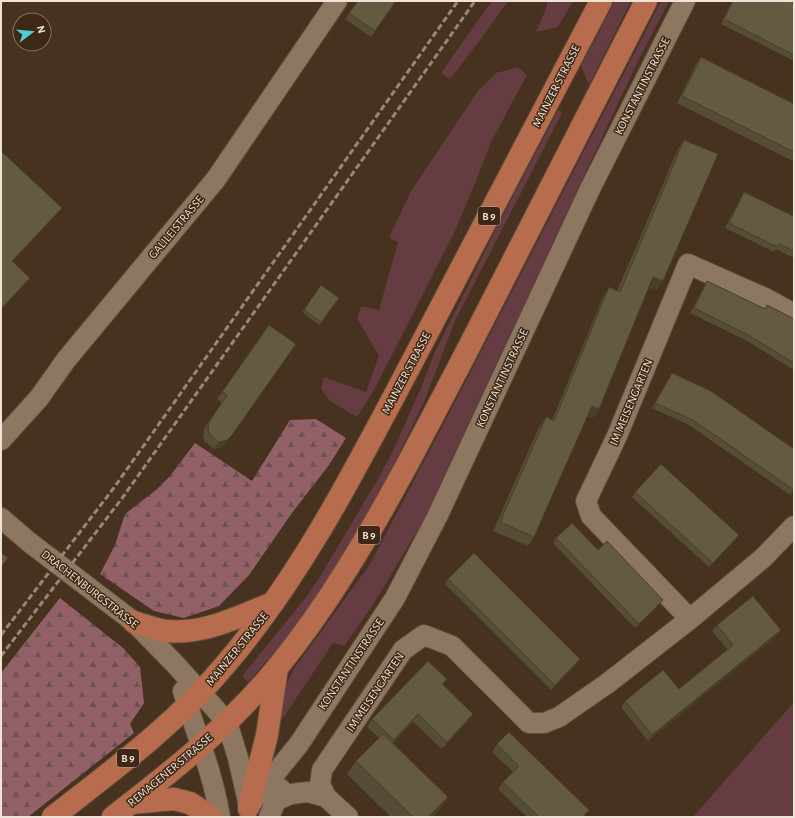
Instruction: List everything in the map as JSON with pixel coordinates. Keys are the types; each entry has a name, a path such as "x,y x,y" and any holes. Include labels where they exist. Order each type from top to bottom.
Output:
{"main road":[{"name":"MAINZER STRASSE","path":"194,699 225,666 273,603 335,507 601,1"},
{"name":"B 9","path":"227,722 277,668 320,611 351,565 446,392 646,1"},
{"path":"134,622 166,631 200,630 220,624 273,603"},
{"path":"248,812 267,736 277,668"},
{"name":"B 9","path":"53,817 150,740 194,699"},
{"name":"REMAGENER STRASSE","path":"112,817 227,722"},
{"path":"131,802 174,799 190,803 211,817"}],"street":[{"name":"GALILEISTRASSE","path":"1,440 39,398 66,360 216,179 337,1"},
{"name":"KONSTANTINSTRASSE","path":"248,812 299,744 395,598 437,517 590,189 685,1"},
{"name":"IM MEISENGARTEN","path":"690,619 591,516 586,501 617,436 688,264 767,299 794,314"},
{"name":"DRACHENBURGSTRASSE","path":"1,518 29,542 134,622 175,664 194,699"},
{"name":"IM MEISENGARTEN","path":"326,797 320,784 322,770 403,650 424,635 452,646 529,723 544,723 559,717 608,683 690,619 763,558 794,526"},
{"name":"MAINZER STRASSE","path":"194,699 227,722 238,758 248,812"},
{"path":"194,699 202,744 217,798 220,817"},
{"name":"KONSTANTINSTRASSE","path":"273,809 299,744"},
{"path":"273,809 292,794 308,792 326,797 348,817"}],"shaded area":[{"path":"492,1 508,1 450,79 441,73"},
{"path":"547,1 573,1 558,27 536,32 547,6"},
{"path":"615,1 631,1 589,85 581,66"},
{"path":"661,1 669,1 639,59 422,523 373,605 344,646 333,643 279,724 284,690 293,670 370,564 451,410"},
{"path":"518,67 527,75 491,142 454,233 371,395 357,417 330,401 321,388 324,377 366,392 379,356 357,318 361,306 379,310 398,242 389,238 411,191 478,91 496,73"},
{"path":"559,110 562,113 455,321 424,402 379,494 329,579 283,642 248,682 242,676 307,596 378,479 392,453 421,388 434,354 500,221"},
{"path":"794,702 794,817 693,817"}],"green space":[{"path":"316,419 346,438 329,465 292,513 249,575 219,606 184,618 154,611 100,574 115,545 125,514 156,490 170,476 195,443 252,481 290,420"},
{"path":"60,598 123,648 140,667 144,703 130,724 134,733 28,817 1,817 1,673"}],"building":[{"path":"358,1 396,1 375,31 349,13"},
{"path":"733,1 789,1 794,3 794,55 724,19"},
{"path":"701,57 794,104 794,152 682,96"},
{"path":"684,140 718,154 663,281 653,277 599,409 592,406 534,537 500,522 546,417 554,421 609,287 620,292"},
{"path":"1,151 62,208 12,261 30,278 1,309"},
{"path":"744,192 793,216 794,214 794,251 779,244 777,247 729,223"},
{"path":"707,281 765,309 767,305 794,319 794,363 750,336 694,308"},
{"path":"321,285 339,298 321,322 304,310"},
{"path":"269,325 296,344 232,435 227,440 219,442 210,435 208,429 209,422 227,395 222,392"},
{"path":"672,373 711,391 794,449 794,490 693,420 655,403"},
{"path":"661,464 739,535 713,563 635,492"},
{"path":"572,523 598,550 607,541 663,600 639,624 556,538"},
{"path":"1,552 8,558 1,567"},
{"path":"474,553 580,659 555,685 448,579"},
{"path":"753,596 781,630 652,735 625,701 663,670 679,689 733,645 717,625"},
{"path":"428,661 447,679 442,684 473,714 447,742 418,714 394,740 372,719"},
{"path":"509,732 589,810 583,817 539,817 503,782 519,766 497,744"},
{"path":"383,734 448,797 428,817 413,817 356,761"}],"railway":[{"path":"1,635 113,489 458,1"},
{"path":"1,656 123,497 475,1"}]}
